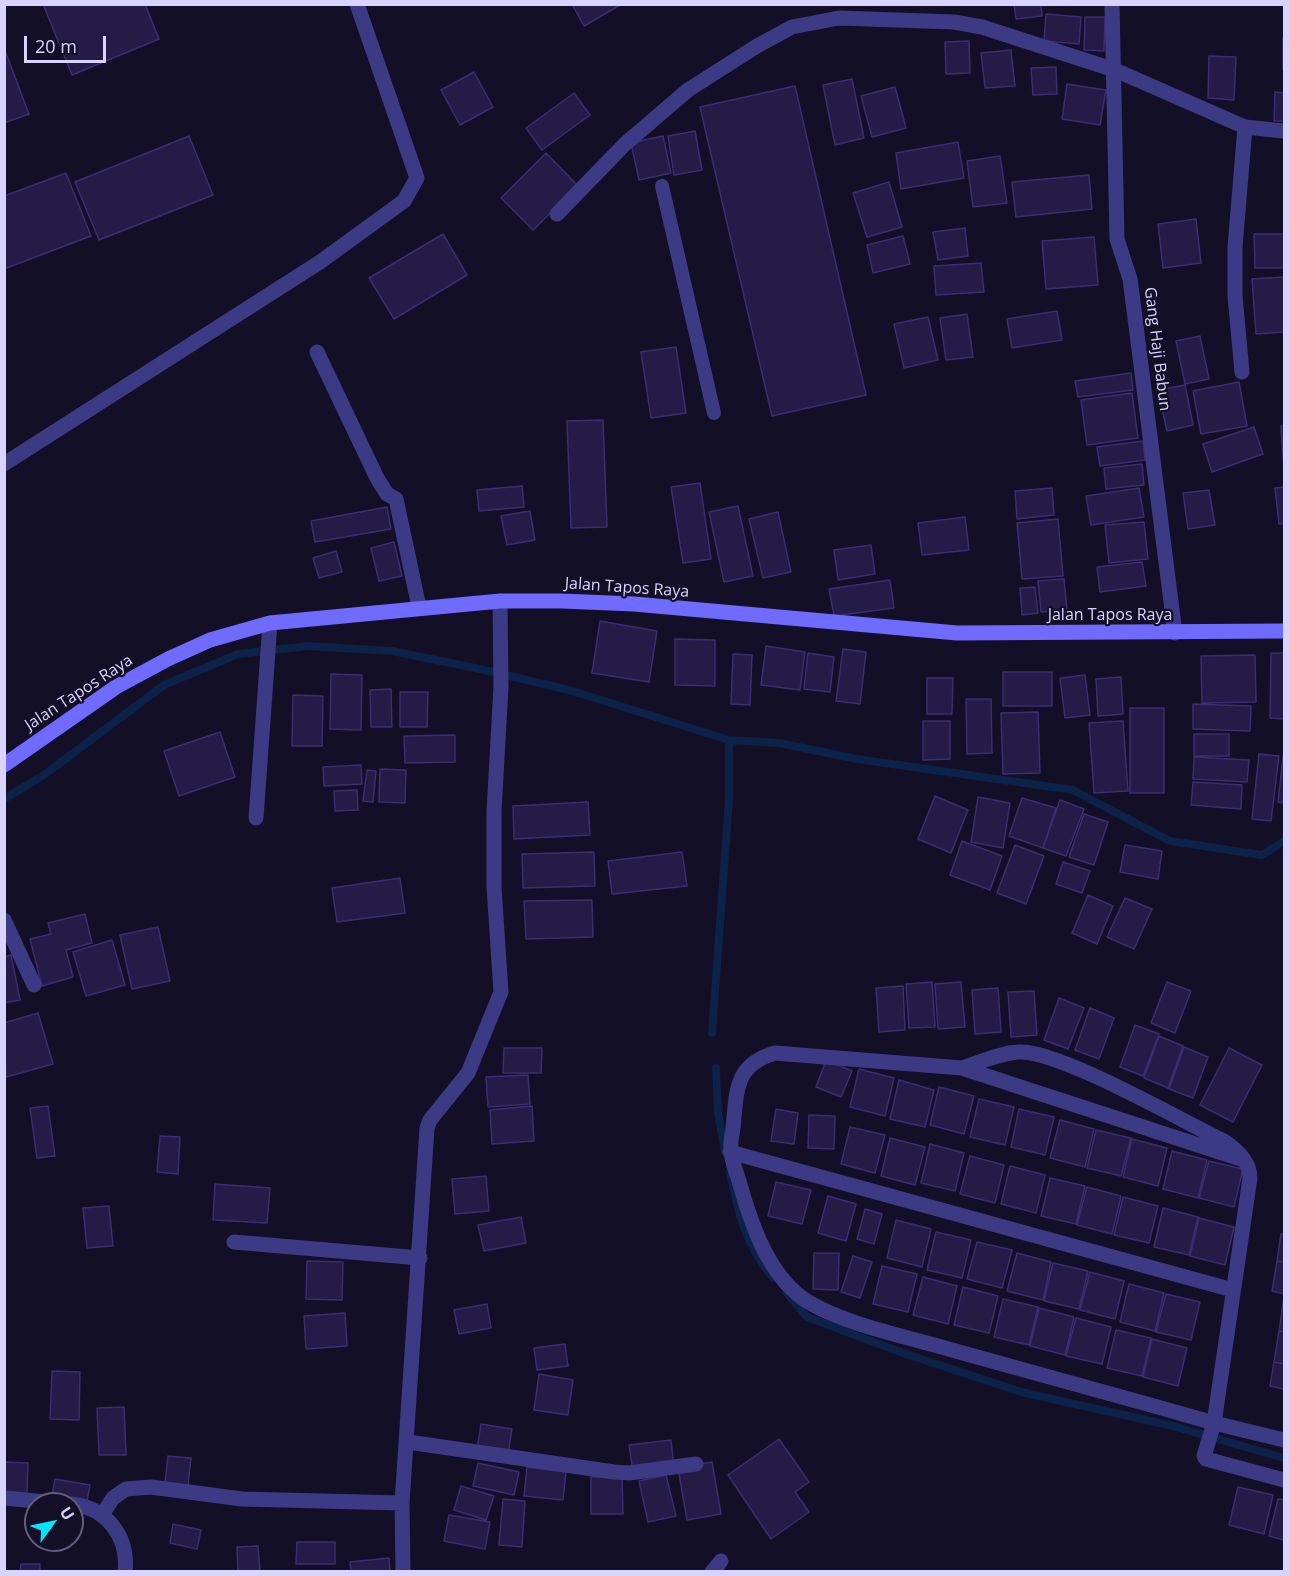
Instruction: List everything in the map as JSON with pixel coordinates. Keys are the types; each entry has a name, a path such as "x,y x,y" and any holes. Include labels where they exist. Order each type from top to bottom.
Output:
{"main road":[{"name":"Jalan Tapos Raya","path":"4,765 116,687 168,658 210,640 270,623 419,607 500,601 634,604 957,633 1284,631"}],"street":[{"path":"4,464 320,261 404,201 417,178 357,4"},
{"name":"Gang Haji Babun","path":"1112,4 1117,239 1130,279 1175,633"},
{"path":"557,214 625,144 688,90 757,46 792,27 839,18 954,22 1011,35 1115,70 1245,127 1284,131"},
{"path":"1242,372 1235,296 1235,247 1245,127"},
{"path":"317,352 377,478 387,494 396,499 419,607"},
{"path":"403,1572 402,1503 408,1442 428,1124 468,1073 501,992 494,887 494,810 501,687 500,601"},
{"path":"256,818 267,662 271,641 270,623"},
{"path":"4,920 34,985"},
{"path":"962,1068 1020,1052 1072,1066 1224,1141 1244,1160 1250,1171 1250,1178 1206,1459 1284,1480"},
{"path":"1244,1160 962,1068 775,1053 757,1058 742,1075 737,1085 730,1152 747,1209 759,1239 776,1269 809,1303 836,1315 899,1335 1213,1425 1284,1440"},
{"path":"730,1152 1233,1290"},
{"path":"234,1242 420,1258"},
{"path":"408,1442 614,1472 629,1473 696,1464"},
{"path":"102,1515 113,1498 126,1489 151,1487 242,1499 402,1503"},
{"path":"4,1498 24,1500"},
{"path":"84,1506 102,1515 116,1527 123,1543 125,1572"}],"lane":[{"path":"662,186 714,413"}],"building":[{"path":"43,4 145,4 159,39 72,75"},
{"path":"572,4 622,4 584,26"},
{"path":"1014,4 1041,4 1042,16 1016,19"},
{"path":"1046,14 1081,17 1079,44 1044,41"},
{"path":"1085,17 1105,17 1104,51 1084,50"},
{"path":"1284,38 1284,70 1283,70"},
{"path":"969,41 970,73 946,74 945,42"},
{"path":"4,48 29,114 4,123"},
{"path":"1011,50 1015,86 985,88 981,53"},
{"path":"1209,56 1236,57 1234,100 1208,98"},
{"path":"1056,67 1057,94 1033,95 1031,68"},
{"path":"474,72 493,107 460,125 441,90"},
{"path":"852,79 864,138 835,145 823,85"},
{"path":"1067,84 1106,90 1100,125 1062,119"},
{"path":"795,86 866,395 772,416 700,107"},
{"path":"895,87 906,128 872,137 861,96"},
{"path":"1275,92 1284,93 1284,121 1274,121"},
{"path":"574,93 590,115 542,150 526,128"},
{"path":"695,131 702,170 674,175 668,136"},
{"path":"189,136 213,195 99,240 75,182"},
{"path":"663,136 671,173 639,180 631,143"},
{"path":"958,142 964,178 901,189 896,153"},
{"path":"546,153 578,186 533,230 501,198"},
{"path":"1000,156 1007,203 973,207 967,161"},
{"path":"66,173 91,236 4,269 4,196"},
{"path":"1089,175 1092,209 1016,217 1012,182"},
{"path":"889,182 902,227 867,237 853,193"},
{"path":"1196,219 1201,263 1163,268 1158,224"},
{"path":"965,228 968,256 938,260 933,232"},
{"path":"443,234 467,275 394,319 369,278"},
{"path":"1254,234 1284,234 1284,268 1255,268"},
{"path":"903,236 910,264 873,273 867,245"},
{"path":"1094,237 1098,285 1046,289 1042,241"},
{"path":"981,263 984,292 936,295 934,266"},
{"path":"1284,277 1284,332 1256,334 1252,279"},
{"path":"1057,311 1062,340 1012,348 1007,319"},
{"path":"967,314 973,357 946,360 940,318"},
{"path":"928,317 938,360 904,368 894,324"},
{"path":"1200,336 1209,379 1185,384 1176,341"},
{"path":"676,347 686,413 651,418 641,352"},
{"path":"1131,373 1133,390 1078,397 1075,381"},
{"path":"1239,382 1247,426 1201,434 1193,391"},
{"path":"1185,385 1193,425 1167,431 1158,390"},
{"path":"1132,393 1138,438 1087,445 1081,400"},
{"path":"603,420 607,527 571,528 567,421"},
{"path":"1281,426 1284,426 1284,472"},
{"path":"1254,427 1263,454 1212,472 1203,444"},
{"path":"1143,441 1145,460 1100,466 1097,447"},
{"path":"1142,464 1144,485 1106,489 1104,468"},
{"path":"700,483 711,559 683,563 671,487"},
{"path":"522,486 524,507 479,511 477,490"},
{"path":"1284,487 1284,524 1279,524 1275,488"},
{"path":"1052,488 1054,515 1017,519 1015,491"},
{"path":"1139,488 1144,517 1091,525 1086,496"},
{"path":"1209,490 1215,525 1188,529 1183,493"},
{"path":"738,506 753,576 724,582 709,512"},
{"path":"387,507 391,529 315,542 311,521"},
{"path":"530,511 535,540 507,545 501,516"},
{"path":"778,512 791,572 763,578 749,519"},
{"path":"965,517 969,550 922,555 918,523"},
{"path":"1058,519 1063,576 1022,579 1017,523"},
{"path":"1144,522 1148,559 1109,563 1105,525"},
{"path":"394,542 402,576 379,581 371,548"},
{"path":"871,545 875,574 838,580 834,550"},
{"path":"336,551 342,572 319,578 313,558"},
{"path":"1142,562 1146,586 1100,592 1097,567"},
{"path":"1064,579 1067,610 1041,612 1038,581"},
{"path":"890,580 894,608 834,616 829,589"},
{"path":"1035,587 1038,613 1022,615 1020,588"},
{"path":"600,621 657,631 649,682 592,673"},
{"path":"675,639 715,640 715,686 675,685"},
{"path":"766,646 805,652 800,690 761,685"},
{"path":"843,649 866,652 860,704 836,701"},
{"path":"808,653 834,657 830,692 804,689"},
{"path":"1271,653 1284,653 1284,719 1270,718"},
{"path":"733,654 752,655 750,705 731,704"},
{"path":"1255,655 1256,702 1202,703 1201,656"},
{"path":"1003,672 1052,672 1052,706 1003,706"},
{"path":"331,674 362,675 361,730 330,729"},
{"path":"1085,675 1090,715 1065,718 1060,678"},
{"path":"1121,677 1123,714 1098,716 1096,679"},
{"path":"927,678 953,678 952,714 927,714"},
{"path":"391,689 392,727 371,727 370,690"},
{"path":"400,692 428,692 427,727 400,727"},
{"path":"293,695 323,696 322,746 292,746"},
{"path":"966,699 991,699 992,753 967,754"},
{"path":"1193,704 1251,706 1250,731 1193,729"},
{"path":"1130,708 1164,708 1164,793 1130,793"},
{"path":"1038,712 1040,773 1003,774 1001,713"},
{"path":"923,721 950,721 950,759 923,760"},
{"path":"1123,721 1128,791 1094,793 1089,723"},
{"path":"220,732 235,777 179,796 164,751"},
{"path":"1194,734 1229,734 1229,756 1194,756"},
{"path":"455,735 455,762 405,763 404,736"},
{"path":"1284,748 1284,803 1278,802"},
{"path":"1259,754 1279,756 1271,821 1252,819"},
{"path":"1194,757 1249,760 1247,782 1193,779"},
{"path":"361,765 362,784 324,786 323,767"},
{"path":"380,769 406,770 405,803 379,802"},
{"path":"367,770 376,771 373,802 363,801"},
{"path":"1193,782 1242,785 1241,809 1191,805"},
{"path":"357,790 358,810 335,811 334,791"},
{"path":"935,796 968,810 951,853 918,839"},
{"path":"978,797 1010,803 1003,848 971,842"},
{"path":"1022,798 1056,808 1043,848 1009,836"},
{"path":"1060,800 1084,809 1066,856 1043,848"},
{"path":"588,802 590,835 514,839 513,806"},
{"path":"1084,814 1108,822 1094,865 1069,857"},
{"path":"962,841 1002,856 990,890 950,875"},
{"path":"1015,845 1044,856 1026,904 997,893"},
{"path":"1125,845 1162,851 1158,879 1120,872"},
{"path":"594,852 595,886 523,888 522,854"},
{"path":"682,852 687,886 612,894 608,861"},
{"path":"1063,862 1090,871 1082,893 1056,884"},
{"path":"400,878 405,913 337,922 332,888"},
{"path":"1088,895 1113,906 1097,944 1072,933"},
{"path":"1125,898 1152,909 1134,949 1107,937"},
{"path":"592,900 593,937 526,939 524,901"},
{"path":"85,914 92,943 66,950 73,977 42,986 30,939 51,934 48,923"},
{"path":"158,927 170,981 132,989 120,935"},
{"path":"112,940 125,985 86,996 73,952"},
{"path":"11,955 20,1000 4,1003 4,957"},
{"path":"932,982 935,1027 909,1028 906,984"},
{"path":"961,982 965,1027 938,1029 935,984"},
{"path":"1167,982 1191,991 1175,1033 1151,1023"},
{"path":"903,986 905,1030 879,1032 876,988"},
{"path":"998,988 1001,1032 975,1034 972,990"},
{"path":"1034,991 1037,1035 1011,1037 1008,992"},
{"path":"1059,998 1084,1008 1068,1049 1044,1040"},
{"path":"1090,1008 1114,1018 1099,1059 1075,1050"},
{"path":"38,1013 53,1064 6,1077 4,1023"},
{"path":"1135,1025 1159,1034 1143,1076 1120,1067"},
{"path":"1159,1036 1183,1046 1168,1088 1144,1078"},
{"path":"1184,1047 1208,1057 1193,1098 1169,1089"},
{"path":"504,1048 542,1048 541,1073 503,1073"},
{"path":"1229,1048 1262,1065 1233,1122 1200,1105"},
{"path":"826,1060 852,1071 841,1097 816,1087"},
{"path":"859,1069 894,1078 885,1116 850,1107"},
{"path":"528,1075 530,1104 488,1107 486,1077"},
{"path":"899,1080 934,1090 925,1127 890,1119"},
{"path":"939,1087 974,1096 964,1134 930,1125"},
{"path":"979,1099 1014,1107 1005,1145 970,1137"},
{"path":"48,1106 55,1156 37,1158 30,1108"},
{"path":"532,1106 534,1141 492,1144 490,1110"},
{"path":"776,1109 798,1113 794,1144 771,1141"},
{"path":"1019,1109 1054,1117 1045,1155 1011,1147"},
{"path":"809,1115 835,1116 834,1149 808,1148"},
{"path":"1060,1120 1094,1129 1085,1167 1050,1158"},
{"path":"850,1127 885,1135 875,1173 841,1164"},
{"path":"1096,1130 1131,1138 1121,1176 1087,1168"},
{"path":"160,1136 180,1137 178,1174 157,1172"},
{"path":"890,1138 925,1147 915,1185 881,1176"},
{"path":"1132,1139 1167,1148 1158,1186 1123,1177"},
{"path":"930,1144 964,1153 955,1191 921,1183"},
{"path":"1172,1151 1207,1160 1198,1198 1163,1189"},
{"path":"970,1156 1004,1165 995,1203 960,1194"},
{"path":"1209,1161 1243,1169 1234,1207 1199,1198"},
{"path":"1010,1166 1045,1175 1036,1213 1001,1204"},
{"path":"486,1176 489,1211 455,1214 452,1179"},
{"path":"1050,1178 1085,1186 1076,1224 1041,1216"},
{"path":"776,1182 811,1190 802,1224 768,1216"},
{"path":"215,1184 270,1188 267,1223 213,1220"},
{"path":"1087,1187 1121,1196 1112,1234 1077,1225"},
{"path":"828,1196 856,1204 846,1241 818,1233"},
{"path":"1123,1197 1158,1206 1149,1243 1114,1235"},
{"path":"109,1206 113,1246 87,1248 83,1208"},
{"path":"1163,1208 1198,1217 1189,1255 1154,1247"},
{"path":"865,1209 882,1214 874,1244 857,1239"},
{"path":"521,1217 526,1243 484,1251 478,1225"},
{"path":"1199,1218 1234,1227 1225,1265 1190,1256"},
{"path":"896,1220 931,1229 922,1267 887,1258"},
{"path":"936,1232 971,1240 962,1278 927,1270"},
{"path":"1281,1234 1284,1234 1284,1262 1277,1261"},
{"path":"977,1242 1012,1250 1002,1288 967,1279"},
{"path":"814,1253 839,1253 838,1290 813,1289"},
{"path":"1017,1253 1051,1262 1043,1300 1007,1291"},
{"path":"853,1256 872,1262 860,1298 841,1292"},
{"path":"307,1261 343,1262 342,1300 306,1299"},
{"path":"1277,1261 1284,1262 1284,1294 1272,1291"},
{"path":"1053,1263 1088,1271 1079,1309 1044,1301"},
{"path":"882,1266 917,1274 908,1312 873,1304"},
{"path":"1090,1272 1124,1281 1115,1319 1080,1310"},
{"path":"923,1277 957,1286 948,1324 913,1315"},
{"path":"1129,1284 1164,1293 1155,1331 1120,1322"},
{"path":"963,1287 998,1296 989,1333 954,1325"},
{"path":"1166,1294 1200,1302 1191,1340 1156,1332"},
{"path":"1284,1297 1284,1332 1279,1331"},
{"path":"1003,1299 1038,1307 1029,1345 994,1337"},
{"path":"487,1304 491,1328 459,1334 454,1310"},
{"path":"1039,1308 1074,1317 1065,1355 1030,1346"},
{"path":"345,1313 347,1346 306,1349 304,1316"},
{"path":"1076,1318 1111,1327 1102,1364 1066,1356"},
{"path":"1116,1330 1151,1338 1142,1376 1107,1368"},
{"path":"1279,1331 1284,1332 1284,1364 1274,1362"},
{"path":"1152,1339 1187,1348 1178,1386 1143,1377"},
{"path":"565,1344 568,1366 537,1370 534,1348"},
{"path":"1274,1362 1284,1364 1284,1389 1270,1386"},
{"path":"52,1371 80,1372 79,1420 50,1419"},
{"path":"539,1374 573,1380 568,1415 534,1410"},
{"path":"124,1407 126,1455 99,1455 97,1408"},
{"path":"481,1424 512,1429 508,1454 477,1449"},
{"path":"779,1439 809,1482 795,1492 809,1512 771,1539 728,1475"},
{"path":"671,1440 674,1466 633,1471 629,1445"},
{"path":"168,1456 191,1458 188,1485 165,1483"},
{"path":"4,1462 28,1463 27,1492 4,1492"},
{"path":"712,1462 721,1514 687,1520 678,1468"},
{"path":"478,1463 519,1472 514,1495 473,1486"},
{"path":"527,1467 566,1472 563,1500 524,1496"},
{"path":"666,1475 676,1516 648,1522 639,1481"},
{"path":"591,1477 622,1477 623,1514 591,1514"},
{"path":"55,1479 90,1485 87,1501 84,1500 84,1492 53,1492"},
{"path":"461,1486 494,1496 486,1520 454,1510"},
{"path":"1238,1487 1273,1495 1264,1534 1229,1525"},
{"path":"503,1499 525,1501 522,1547 499,1545"},
{"path":"1278,1499 1284,1500 1284,1540 1269,1536"},
{"path":"449,1515 490,1522 485,1549 444,1541"},
{"path":"173,1524 201,1530 197,1549 170,1543"},
{"path":"297,1542 335,1542 335,1564 296,1564"},
{"path":"258,1546 260,1572 238,1572 237,1547"},
{"path":"389,1558 390,1572 351,1572 350,1562"},
{"path":"21,1564 40,1564 40,1572 20,1572"}],"waterway":[{"path":"4,799 44,775 164,685 238,654 308,646 392,651 480,669 569,690 729,740 779,743 857,759 1073,790 1170,841 1262,855 1284,841"},
{"path":"712,1033 729,800 729,740"},
{"path":"716,1068 718,1113 725,1151"},
{"path":"730,1172 744,1228 756,1254 773,1278"},
{"path":"786,1292 807,1317 903,1353 1021,1392 1173,1426 1284,1458"}]}
